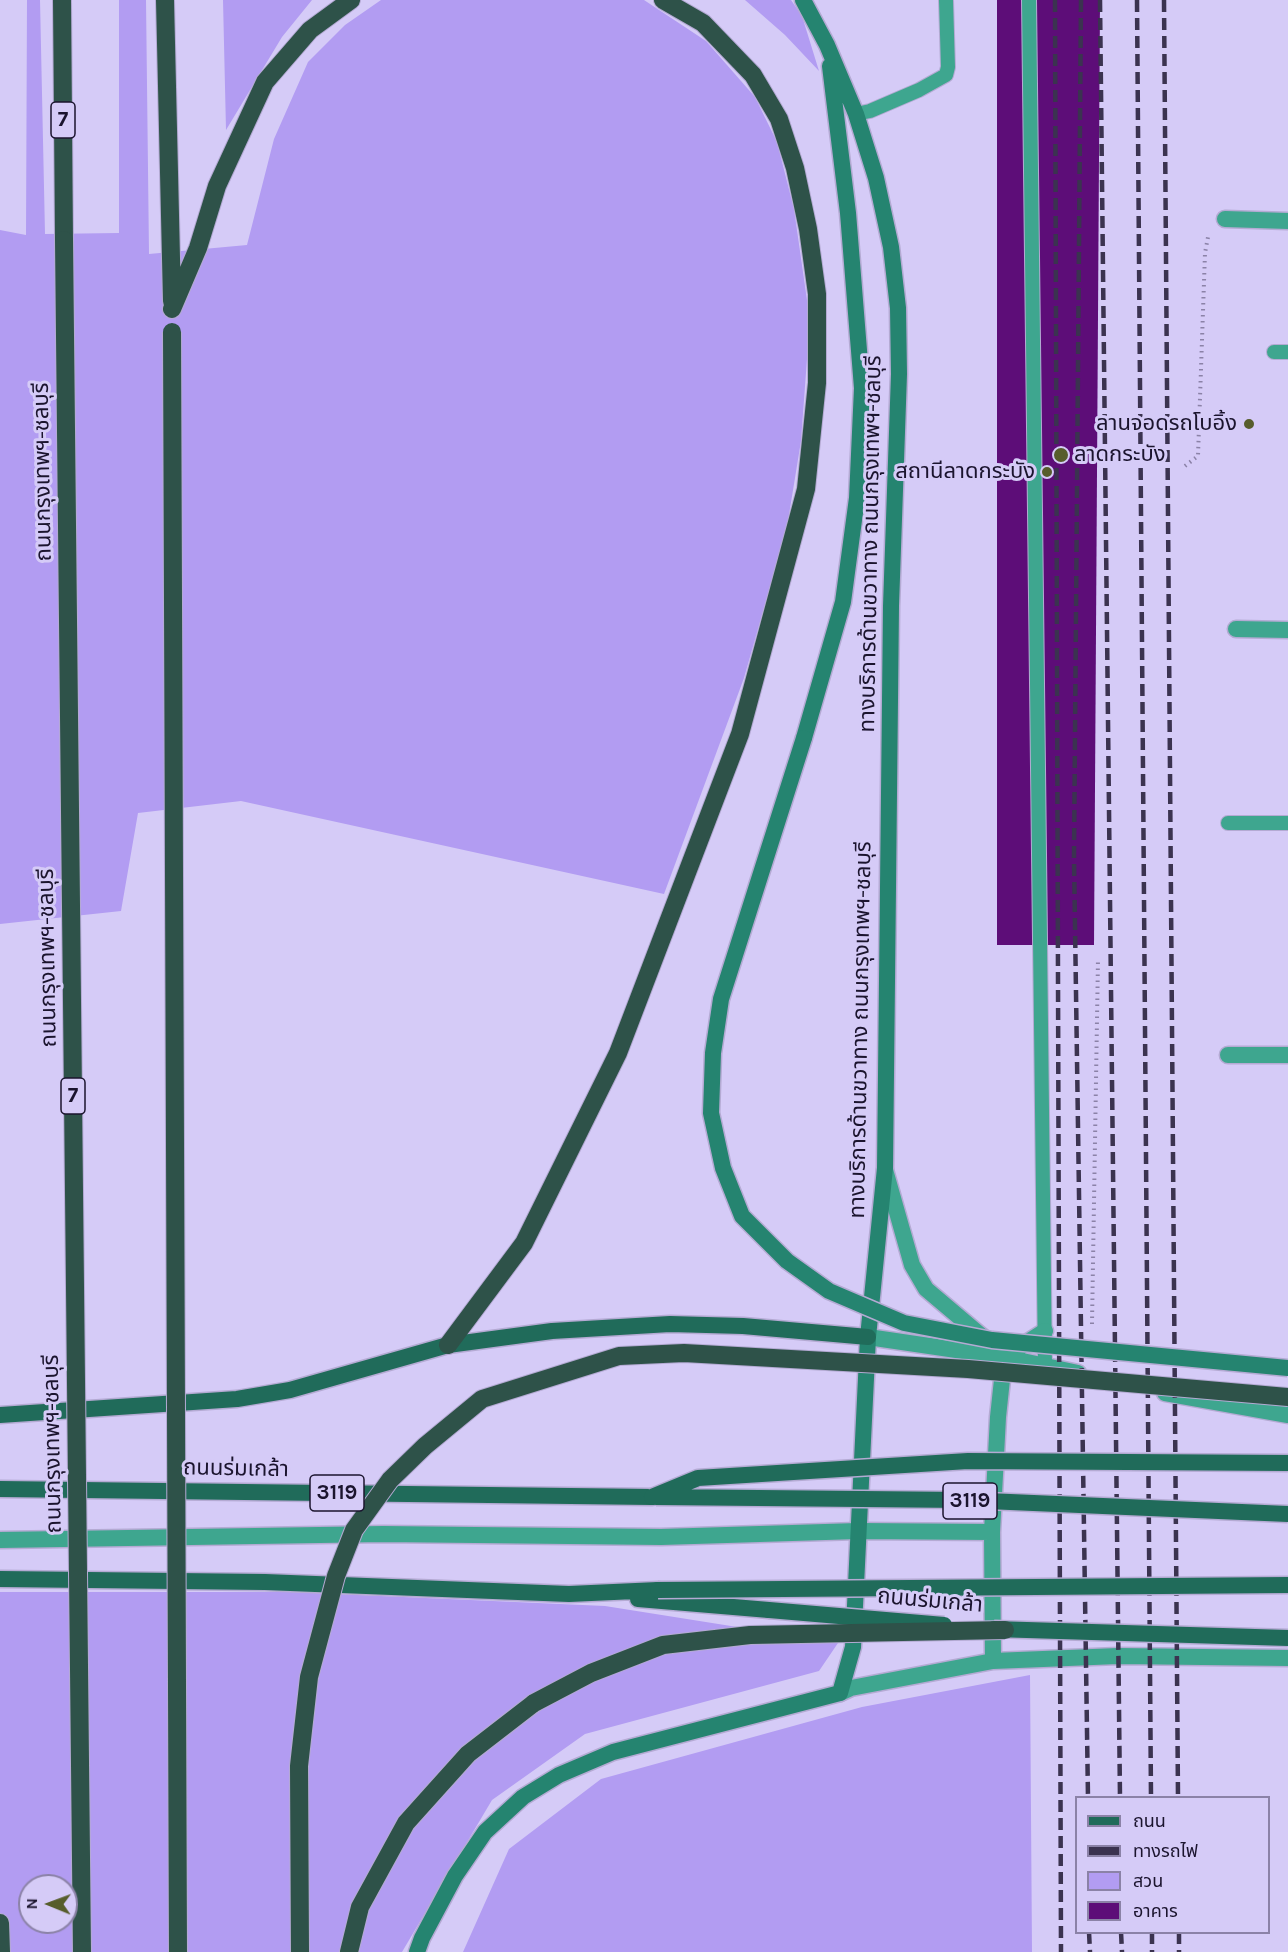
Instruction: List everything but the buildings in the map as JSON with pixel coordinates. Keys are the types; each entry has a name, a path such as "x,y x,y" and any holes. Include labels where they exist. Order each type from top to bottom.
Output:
{"highway":[{"name":"ถนนกรุงเทพฯ-ชลบุรี","path":"62,0 82,1952"},
{"path":"165,0 172,309 178,1952"},
{"path":"172,309 198,248 217,186 265,82 310,30 351,0"},
{"path":"448,1345 524,1243 618,1053 740,734 806,489 817,383 817,294 808,229 795,168 779,119 753,75 703,23 663,0"},
{"path":"300,1952 299,1766 309,1677 336,1576 354,1530 390,1480 425,1446 482,1399 620,1356 684,1353 968,1369 1288,1397"},
{"path":"349,1952 360,1907 406,1823 468,1754 534,1703 591,1672 663,1645 750,1635 1005,1630"},
{"path":"0,1923 1,1952"}],"main road":[{"name":"ทางบริการด้านขวาทาง ถนนกรุงเทพฯ-ชลบุรี","path":"803,0 827,45 856,114 876,178 891,247 898,308 899,374 890,652 885,1168 868,1337 853,1647 840,1693"},
{"path":"827,45 848,213 862,388 857,498 843,602 804,738 721,999 713,1053 711,1113 723,1168 742,1216 787,1262 829,1291 904,1323 992,1341 1288,1368"},
{"path":"0,1415 237,1398 299,1388 448,1345 552,1331 670,1324 743,1326 868,1337"},
{"name":"ถนนร่มเกล้า","path":"652,1497 698,1478 968,1461 1288,1463"},
{"name":"ถนนร่มเกล้า","path":"0,1489 964,1500 1288,1514"},
{"name":"ถนนร่มเกล้า","path":"0,1579 266,1582 569,1594 1005,1630 1288,1638"},
{"name":"ถนนร่มเกล้า","path":"569,1594 658,1590 1288,1585"},
{"path":"417,1952 454,1876 485,1832 523,1797 559,1775 613,1752 840,1693"}],"street":[{"path":"1225,219 1288,220"},
{"path":"1236,629 1288,630"},
{"path":"1228,1055 1288,1055"},
{"path":"885,1168 912,1265 927,1289 1004,1357"},
{"path":"1004,1357 1045,1331"},
{"path":"868,1337 1004,1357 1150,1391 1288,1415"},
{"path":"993,1661 992,1532 998,1416 1004,1357"},
{"path":"0,1540 383,1534 661,1537 858,1531 992,1532"},
{"path":"840,1693 851,1688 993,1661 1118,1656 1288,1658"}],"lane":[{"path":"856,114 870,111 919,90 946,75 948,67 946,0"},
{"path":"1029,0 1046,1365"},
{"path":"1228,823 1288,823"}],"path":[{"path":"1185,466 1198,456 1204,253 1211,225 1225,219"},
{"path":"1092,1329 1098,959"}],"green space":[{"path":"27,0 40,0 45,234 119,233 119,0 146,0 149,254 247,245 274,139 308,62 345,25 381,0 644,0 706,41 755,97 777,142 794,209 807,300 807,359 801,441 787,527 744,678 664,894 241,801 138,813 121,911 0,924 0,230 26,235"},
{"path":"223,0 312,0 282,37 226,130"},
{"path":"745,0 791,0 802,16 819,71 785,35"},
{"path":"0,1592 291,1592 605,1606 838,1643 819,1671 585,1734 492,1800 402,1952 0,1952"},
{"path":"1030,1675 1032,1952 463,1952 509,1849 601,1779 862,1707"}],"railway":[{"path":"1055,0 1061,1952"},
{"path":"1081,0 1074,858 1088,1796"},
{"path":"1100,0 1120,1796"},
{"path":"1137,0 1151,1796"},
{"path":"1164,0 1178,1796"},
{"path":"1089,1934 1090,1952"},
{"path":"1121,1934 1122,1952"},
{"path":"1152,1934 1152,1952"},
{"path":"1179,1934 1179,1952"}],"place":[{"name":"ลานจอดรถโบอิ้ง","path":"1249,424"},
{"name":"ลาดกระบัง","path":"1061,455"},
{"name":"สถานีลาดกระบัง","path":"1047,472"}]}
